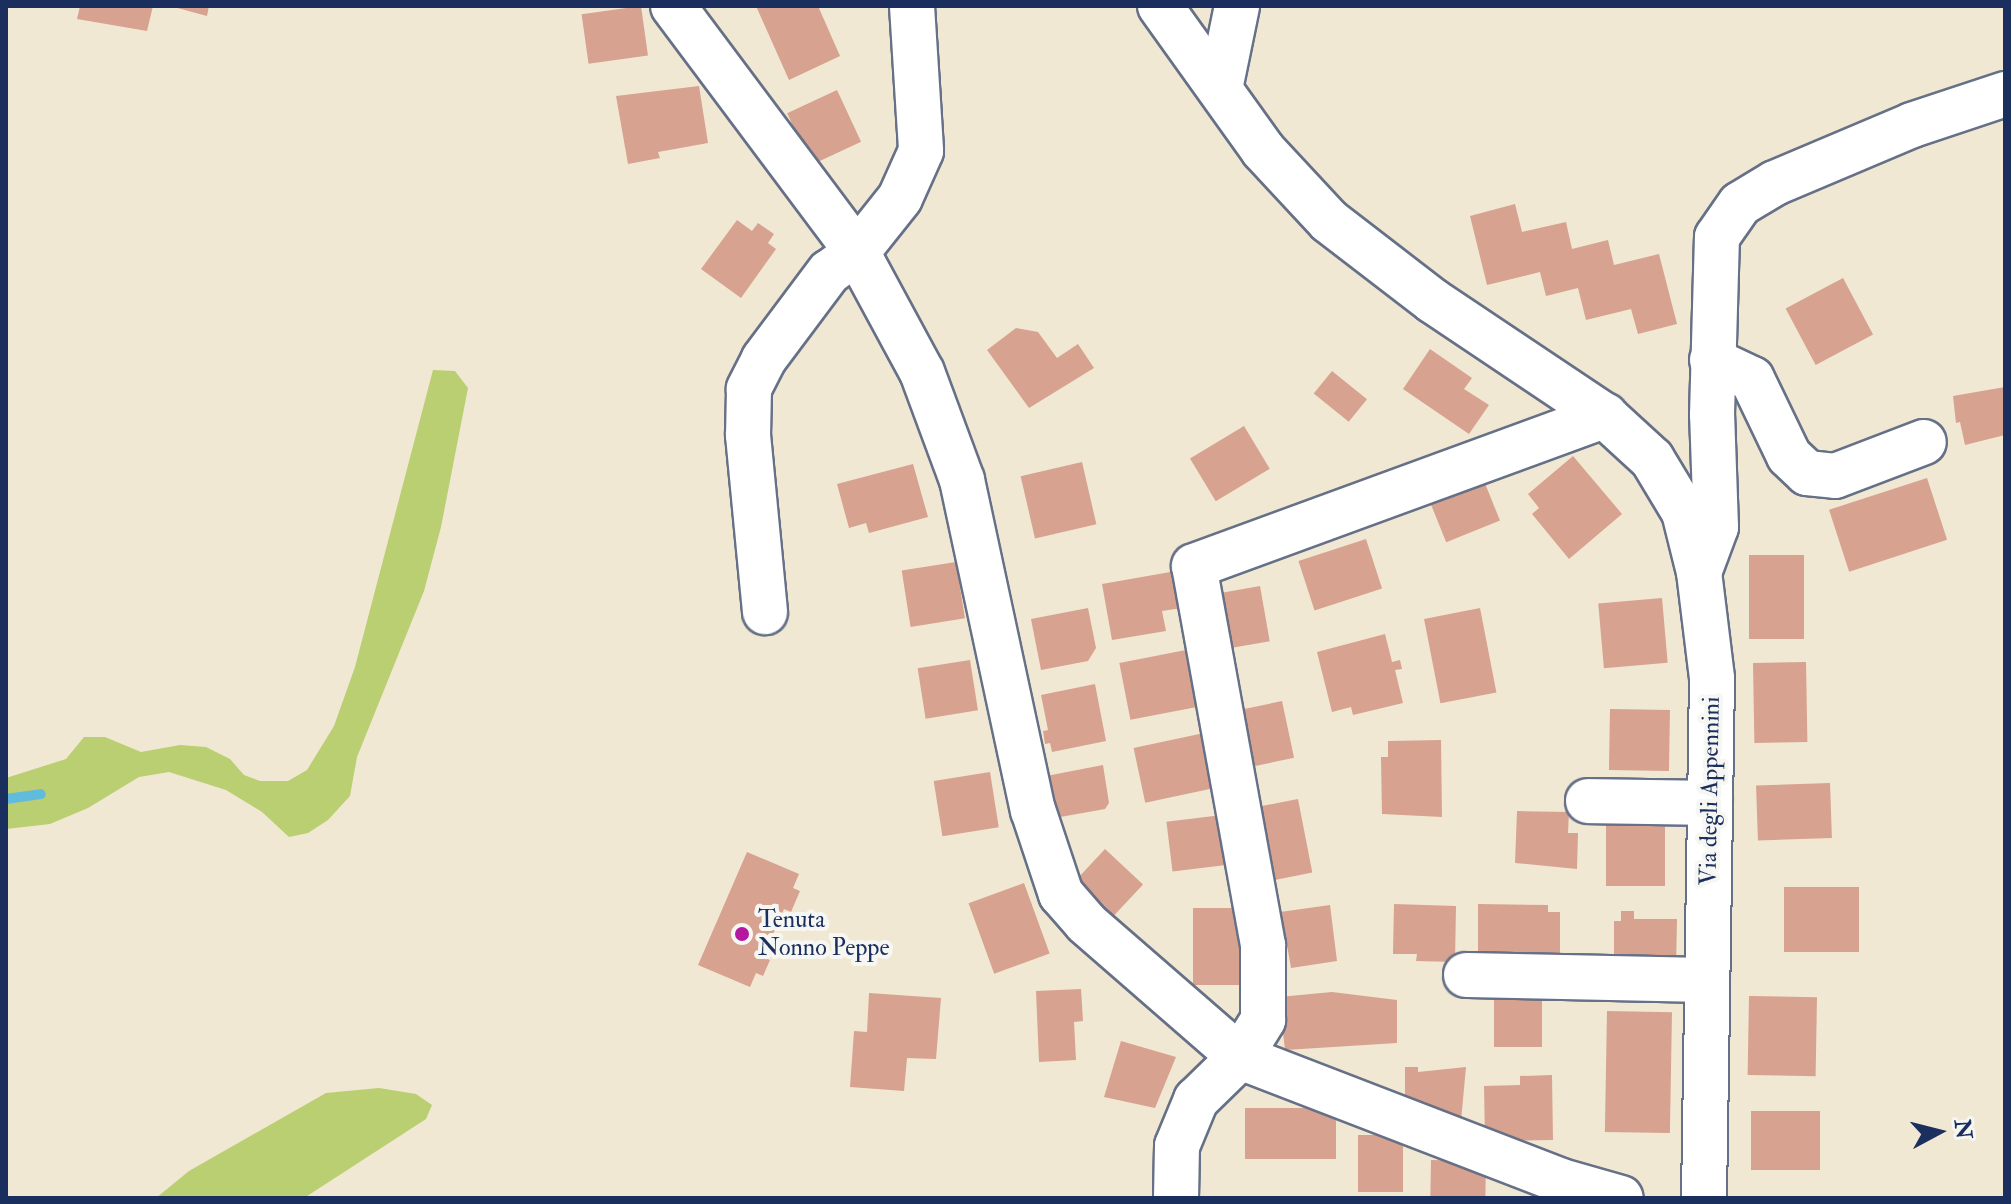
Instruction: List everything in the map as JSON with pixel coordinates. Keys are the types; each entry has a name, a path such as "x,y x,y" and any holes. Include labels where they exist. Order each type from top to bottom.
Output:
{"street":[{"path":"673,6 857,252 922,372 962,480 1033,810 1061,894 1086,923 1240,1057 1561,1181 1621,1198"},
{"path":"765,612 749,389 764,359 829,272 857,252 900,198 921,151 912,6"},
{"name":"Via degli Appennini","path":"1160,6 1263,150 1329,221 1433,301 1605,416 1652,459 1684,512 1699,572 1712,678 1704,1198"},
{"path":"1220,89 1237,6"},
{"path":"1699,572 1716,527 1712,360 1717,237 1740,204 1775,183 1912,125 2005,94"},
{"path":"1712,360 1752,379 1789,456 1807,473 1835,476 1924,442"},
{"path":"1176,1198 1177,1146 1196,1100 1240,1057 1263,1020 1263,945 1194,566 1605,416"},
{"path":"1588,801 1710,803"},
{"path":"1466,975 1707,980"}],"green space":[{"path":"433,370 455,371 468,388 441,527 424,591 357,757 350,796 328,820 308,833 289,837 262,812 226,790 169,772 139,777 88,808 50,824 6,829 6,778 66,759 84,737 105,737 141,752 180,745 206,747 230,759 244,775 260,781 288,781 307,770 334,726 355,667"},
{"path":"379,1088 416,1094 432,1105 426,1119 304,1198 156,1198 189,1171 326,1093"}],"building":[{"path":"80,6 153,6 147,31 77,19"},
{"path":"170,6 209,6 207,16"},
{"path":"641,6 648,56 589,64 582,14"},
{"path":"756,6 818,6 840,56 789,80"},
{"path":"699,86 708,143 658,152 660,158 628,164 616,96"},
{"path":"837,90 861,142 811,165 787,113"},
{"path":"1515,204 1522,232 1566,222 1572,249 1608,240 1614,265 1659,254 1677,324 1638,334 1631,309 1586,320 1578,288 1546,296 1540,272 1487,285 1470,216"},
{"path":"737,220 752,231 758,223 774,234 768,243 776,249 741,298 701,269"},
{"path":"1843,278 1873,335 1816,365 1786,309"},
{"path":"1016,328 1038,332 1057,358 1078,344 1094,368 1029,408 987,350"},
{"path":"1430,349 1472,378 1464,389 1489,405 1469,434 1403,389"},
{"path":"1332,371 1367,399 1349,422 1314,394"},
{"path":"2005,387 2005,435 1965,445 1960,422 1956,423 1953,396"},
{"path":"1244,426 1270,469 1216,501 1190,458"},
{"path":"1573,456 1622,514 1569,559 1532,514 1539,508 1528,494"},
{"path":"1082,462 1096,524 1035,539 1021,476"},
{"path":"913,464 928,517 869,533 866,523 849,528 837,484"},
{"path":"1482,476 1500,521 1446,542 1428,498"},
{"path":"1927,478 1947,540 1849,572 1829,510"},
{"path":"1366,539 1382,588 1315,610 1298,561"},
{"path":"1749,555 1804,555 1804,639 1749,639"},
{"path":"956,562 965,618 911,627 902,571"},
{"path":"1176,571 1182,608 1162,611 1166,631 1112,640 1102,584"},
{"path":"1260,586 1270,641 1220,650 1211,595"},
{"path":"1662,598 1668,663 1604,668 1598,604"},
{"path":"1088,608 1096,648 1088,661 1041,670 1031,619"},
{"path":"1480,608 1496,692 1440,703 1424,619"},
{"path":"1385,634 1392,662 1400,660 1402,669 1395,670 1403,703 1353,715 1351,707 1332,712 1317,652"},
{"path":"1191,649 1202,706 1130,720 1119,663"},
{"path":"970,660 978,710 926,719 918,668"},
{"path":"1806,662 1807,742 1754,743 1753,663"},
{"path":"1095,684 1106,741 1052,752 1050,743 1045,744 1043,731 1048,730 1041,695"},
{"path":"1282,701 1294,758 1248,768 1236,711"},
{"path":"1610,709 1670,710 1669,771 1609,770"},
{"path":"1204,733 1216,788 1145,803 1134,748"},
{"path":"1441,740 1442,817 1382,814 1381,757 1388,757 1388,741"},
{"path":"1103,765 1109,803 1105,809 1049,819 1041,777"},
{"path":"990,772 999,827 942,836 934,781"},
{"path":"1830,783 1832,838 1758,841 1756,786"},
{"path":"1298,799 1312,873 1271,881 1257,807"},
{"path":"1606,807 1665,807 1665,886 1606,886"},
{"path":"1517,811 1569,812 1568,833 1578,833 1577,869 1515,863"},
{"path":"1222,815 1228,865 1173,871 1166,822"},
{"path":"1105,849 1143,884 1112,917 1074,882"},
{"name":"Tenuta Nonno Peppe","path":"747,852 799,874 793,888 800,891 791,912 784,909 763,957 770,960 763,976 756,973 750,987 698,965"},
{"path":"1024,883 1050,953 994,974 969,903"},
{"path":"1784,887 1859,887 1859,952 1784,952"},
{"path":"1394,904 1456,906 1455,962 1416,961 1417,954 1393,954"},
{"path":"1478,904 1548,905 1548,912 1560,912 1560,957 1478,956"},
{"path":"1330,905 1337,961 1291,968 1287,945 1277,946 1273,913"},
{"path":"1193,908 1239,908 1239,985 1193,985"},
{"path":"1621,911 1634,911 1634,919 1677,919 1676,968 1614,968 1614,921 1621,921"},
{"path":"1081,989 1083,1021 1074,1022 1076,1060 1039,1062 1036,991"},
{"path":"1332,992 1397,1000 1397,1043 1285,1050 1279,997"},
{"path":"869,993 941,998 936,1059 907,1058 904,1091 850,1087 854,1031 867,1032"},
{"path":"1749,996 1817,997 1816,1076 1748,1075"},
{"path":"1494,998 1542,998 1542,1047 1494,1047"},
{"path":"1607,1011 1672,1012 1670,1133 1605,1132"},
{"path":"1121,1041 1176,1057 1155,1108 1104,1097"},
{"path":"1405,1067 1418,1067 1418,1072 1466,1067 1461,1121 1426,1121 1426,1102 1405,1101"},
{"path":"1552,1075 1553,1140 1485,1141 1484,1086 1520,1085 1520,1076"},
{"path":"1245,1108 1336,1108 1336,1159 1245,1159"},
{"path":"1751,1111 1820,1111 1820,1170 1751,1170"},
{"path":"1358,1135 1403,1135 1403,1192 1358,1192"},
{"path":"1431,1160 1486,1161 1485,1198 1430,1198"}],"waterway":[{"path":"6,799 41,794"}],"place":[{"name":"Tenuta Nonno Peppe","path":"742,934"}]}
